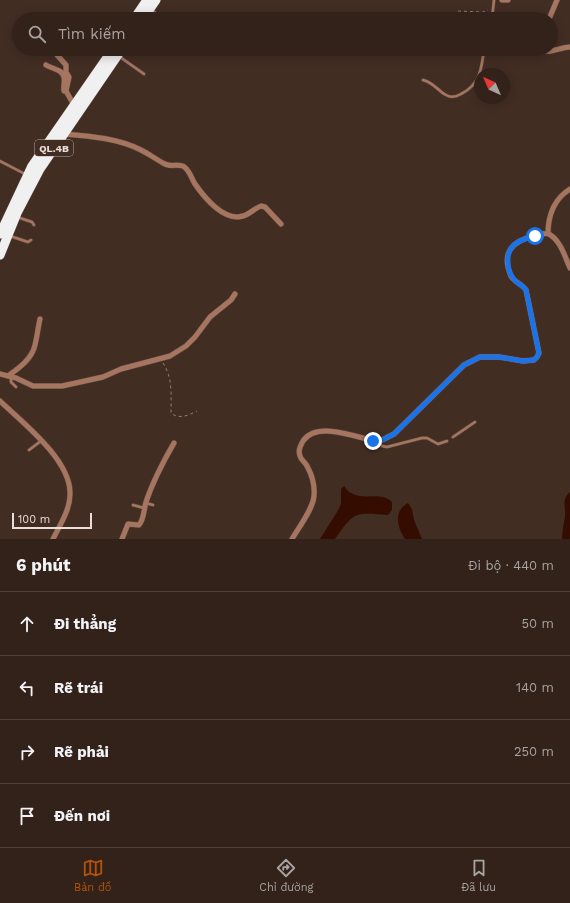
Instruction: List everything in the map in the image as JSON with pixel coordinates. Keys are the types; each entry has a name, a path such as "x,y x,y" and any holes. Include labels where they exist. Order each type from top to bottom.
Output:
{"highway":[{"path":"141,12 149,4 156,0"},
{"name":"QL.4B","path":"4,235 16,216 31,177 32,166 73,106 114,56"},
{"name":"QL.4B","path":"0,255 4,235 31,177 40,169 115,56"}],"street":[{"path":"502,0 508,0"},
{"path":"552,12 557,0"},
{"path":"558,49 570,47"},
{"path":"58,56 66,65 66,72 69,77 66,91 73,106"},
{"path":"46,65 59,70 63,74 64,93 73,106"},
{"path":"64,134 96,137 123,143 141,149 166,165 182,166 188,171 194,183 207,199 223,212 236,217 243,216 261,206 265,207 281,224"},
{"path":"548,234 548,223 552,207 563,193 570,189"},
{"path":"292,539 311,508 314,498 314,486 299,452 300,447 306,437 321,431 336,431 378,442 394,434 464,365 480,357 499,357 523,361 534,360 539,353 526,290 511,277 507,255 514,244 528,238 548,234 556,239 570,268"},
{"path":"0,374 10,376 33,386 62,386 103,377 121,369 170,356 186,346 210,317 231,300 235,294"},
{"path":"10,376 26,362 35,347 40,320"},
{"path":"0,401 41,440 59,461 67,476 70,494 69,505 53,539"},
{"path":"122,539 128,524 139,525 141,523 145,506 160,469 174,443"}],"lane":[{"path":"493,12 494,0"},
{"path":"149,4 156,12"},
{"path":"124,56 144,74"},
{"path":"423,80 431,83 449,97 460,95 470,90 475,84 481,72 483,56"},
{"path":"0,162 31,177"},
{"path":"16,216 32,222 34,225"},
{"path":"4,235 28,242 30,240"},
{"path":"10,376 11,382 16,387"},
{"path":"453,437 475,422"},
{"path":"378,442 382,446 387,447 422,438 427,438 438,444 447,441"},
{"path":"29,450 41,440"},
{"path":"133,505 153,505"}],"path":[{"path":"458,11 484,12 493,6"},
{"path":"160,358 170,376 172,391 171,413 178,417 190,415 197,411"}],"shaded area":[{"path":"344,486 349,492 356,495 378,496 388,499 392,502 392,510 388,515 361,514 356,516 347,523 335,539 320,539 341,504 341,489"},
{"path":"570,492 570,539 562,539 565,501"},
{"path":"408,503 412,509 414,520 422,539 405,539 398,524 398,515 400,510"}],"route":[{"path":"373,441 378,442 394,434 464,365 480,357 499,357 523,361 534,360 537,357 539,353 526,290 511,277 507,255 514,244 535,236"}]}
